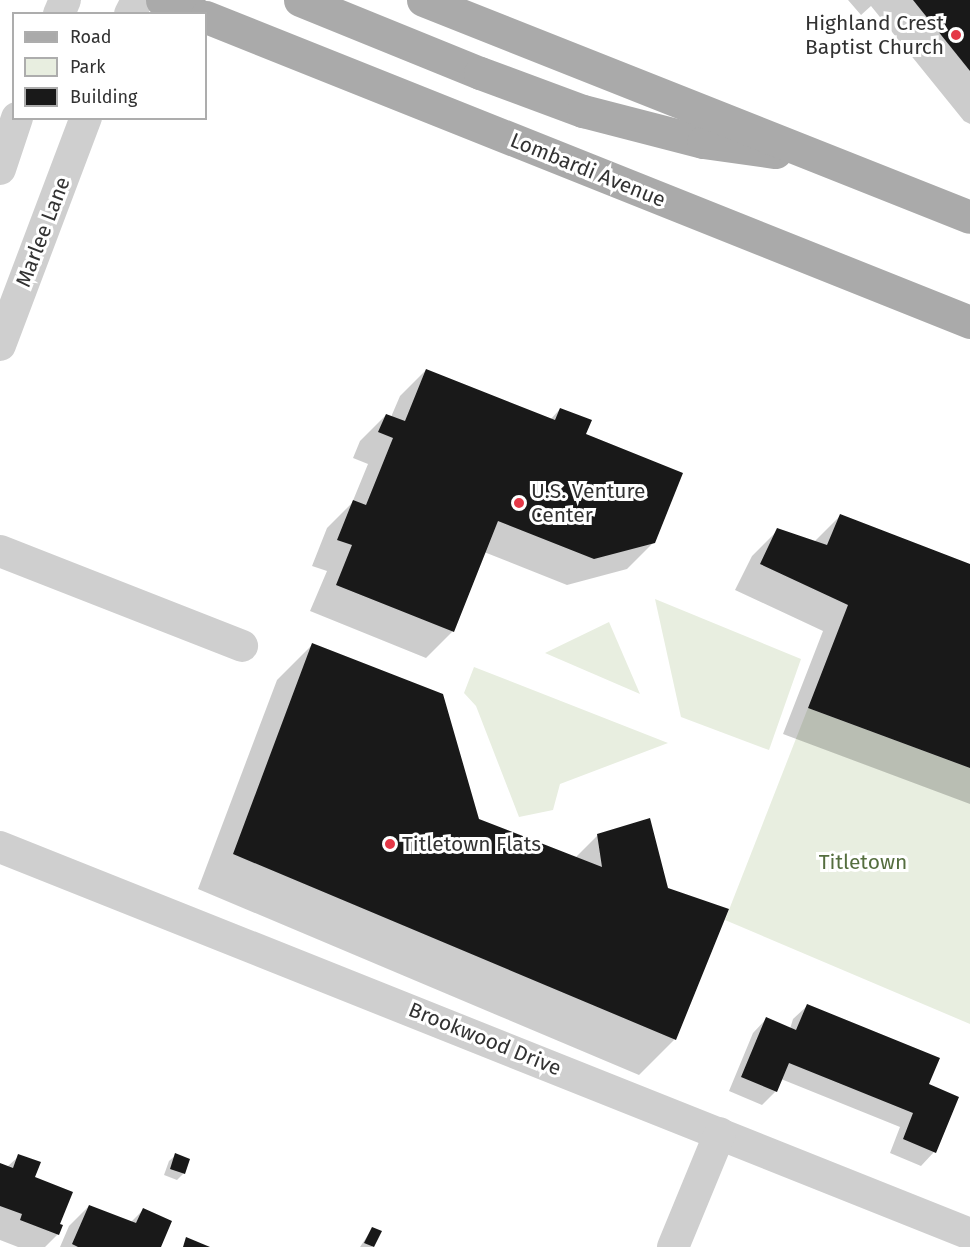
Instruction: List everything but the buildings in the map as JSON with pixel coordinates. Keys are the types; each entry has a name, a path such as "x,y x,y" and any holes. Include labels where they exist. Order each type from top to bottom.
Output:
{"main road":[{"path":"162,0 191,12"},
{"path":"300,0 488,76 583,111 724,146 813,154"},
{"path":"423,0 970,218"},
{"name":"Lombardi Avenue","path":"207,17 970,322"}],"street":[{"path":"2,156 16,120"},
{"name":"Marlee Lane","path":"0,345 85,120"},
{"path":"0,551 242,646"},
{"name":"Brookwood Drive","path":"0,846 720,1132 970,1234"},
{"path":"673,1247 720,1132"}],"green space":[{"path":"655,599 801,659 769,750 681,717"},
{"path":"609,622 640,694 545,653"},
{"path":"474,667 668,743 560,784 553,810 519,817 476,706 464,693"},
{"name":"Titletown","path":"808,708 970,768 970,1024 725,920"}],"place":[{"name":"Highland Crest Baptist Church","path":"956,35"},
{"name":"U.S. Venture Center","path":"519,503"},
{"name":"Titletown Flats","path":"390,844"}]}
